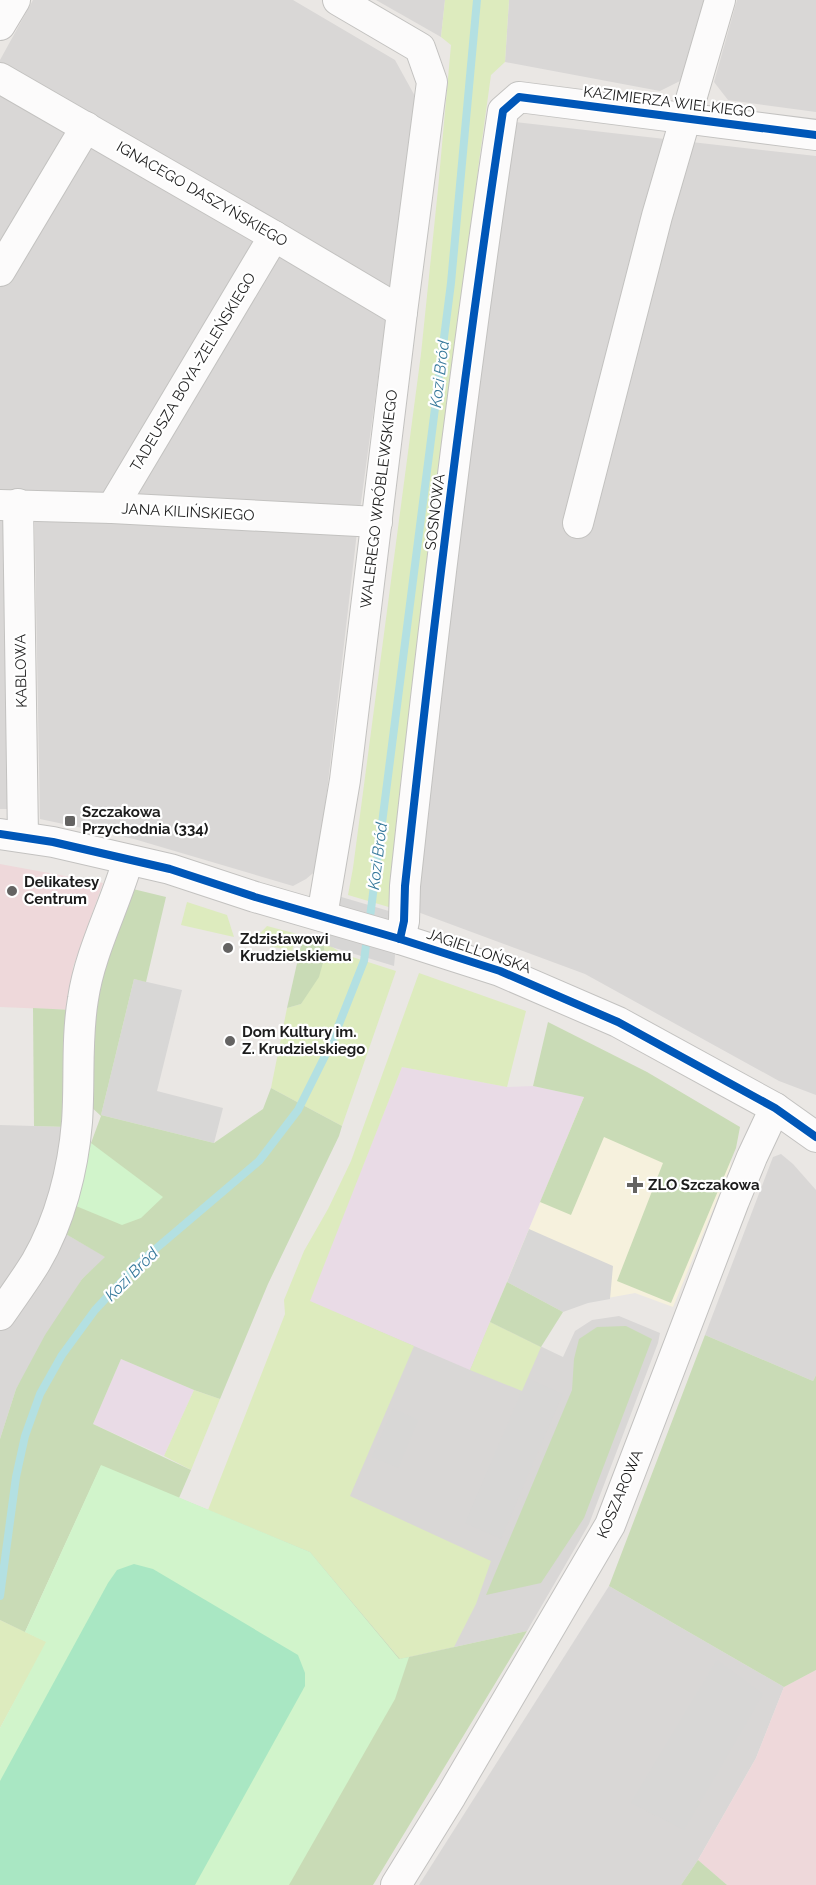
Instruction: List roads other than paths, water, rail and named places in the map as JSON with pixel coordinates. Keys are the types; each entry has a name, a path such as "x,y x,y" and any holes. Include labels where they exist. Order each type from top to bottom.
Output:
{"street":[{"path":"0,25 15,0"},
{"name":"WALEREGO WRÓBLEWSKIEGO","path":"326,917 432,82 420,48 338,0"},
{"name":"KAZIMIERZA WIELKIEGO","path":"578,523 657,216 720,0"},
{"name":"IGNACEGO DASZYŃSKIEGO","path":"0,78 402,312"},
{"name":"KAZIMIERZA WIELKIEGO","path":"519,97 816,135"},
{"name":"SOSNOWA","path":"396,937 404,921 405,886 430,653 475,296 503,111 519,97"},
{"path":"0,271 86,127"},
{"name":"TADEUSZA BOYA-ŻELEŃSKIEGO","path":"112,508 274,236"},
{"name":"JANA KILIŃSKIEGO","path":"9,504 377,522"},
{"name":"KABLOWA","path":"9,504 12,835"},
{"name":"JAGIELLOŃSKA","path":"12,835 170,869 500,971 618,1022 775,1108 816,1137"},
{"path":"0,1315 37,1260 52,1229 64,1193 73,1159 77,1124 79,1038 83,998 100,938 128,860"},
{"name":"KOSZAROWA","path":"396,1885 451,1796 610,1525 734,1201 775,1108"}],"waterway":[{"name":"Kozi Bród","path":"369,925 451,283 477,0"},
{"name":"Kozi Bród","path":"0,1596 16,1477 25,1436 40,1394 62,1355 95,1310 139,1263 259,1161 298,1110 332,1042 364,961 367,937"}],"place":[{"name":"Szczakowa Przychodnia (334)","path":"70,821"},
{"name":"Delikatesy Centrum","path":"12,891"},
{"name":"Zdzisławowi Krudzielskiemu","path":"228,948"},
{"name":"Dom Kultury im. Z. Krudzielskiego","path":"230,1041"},
{"name":"ZLO Szczakowa","path":"635,1185"}]}
